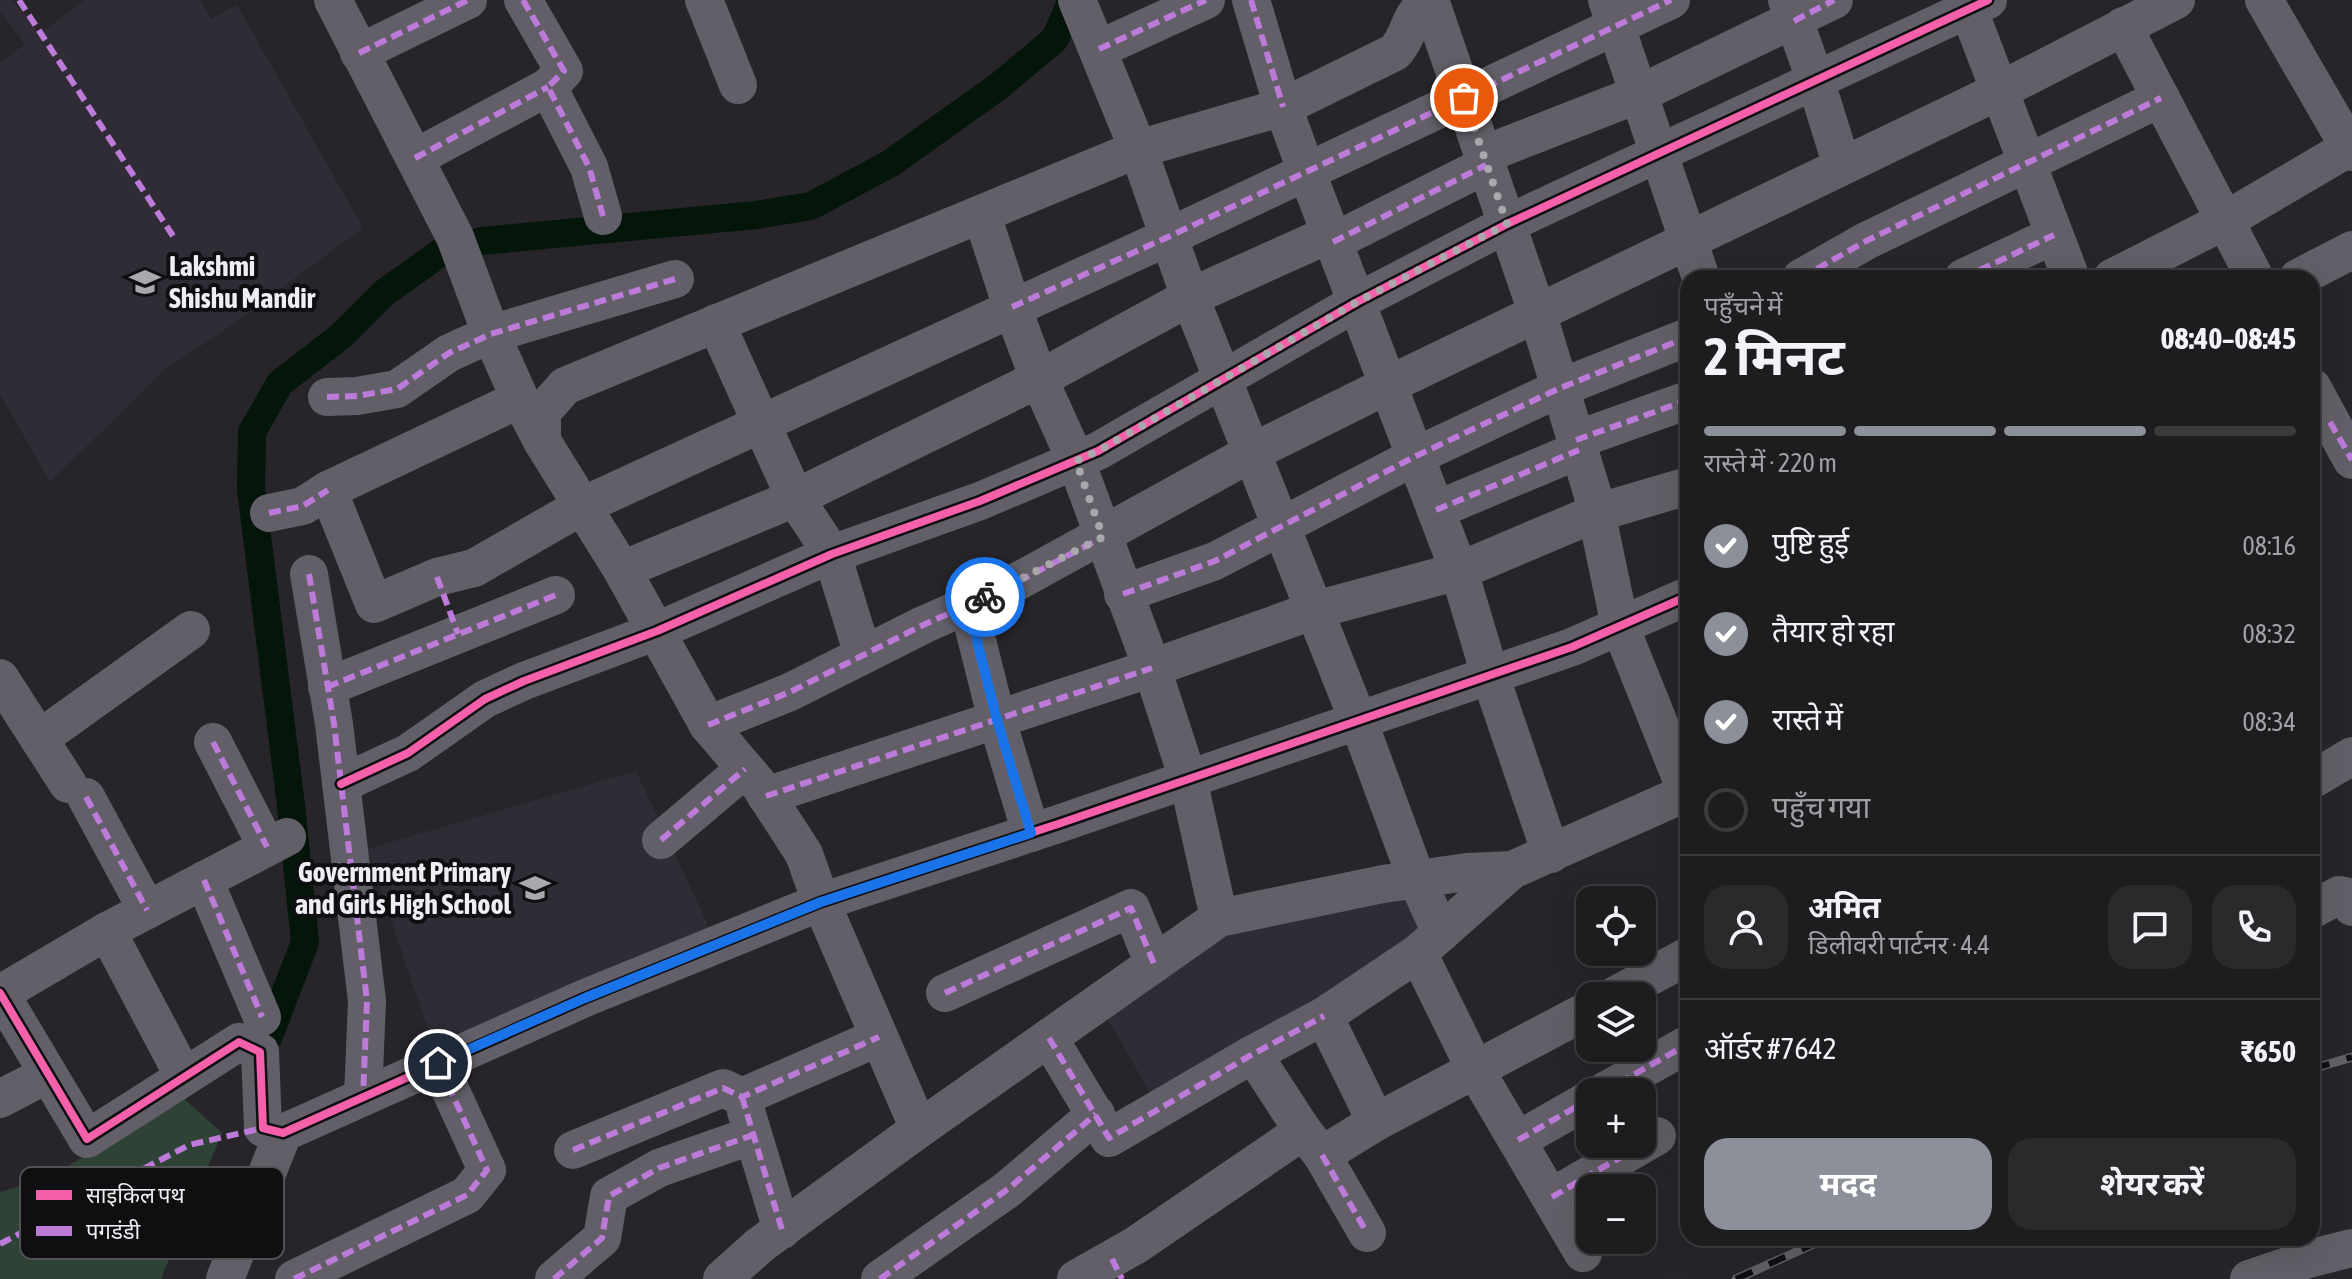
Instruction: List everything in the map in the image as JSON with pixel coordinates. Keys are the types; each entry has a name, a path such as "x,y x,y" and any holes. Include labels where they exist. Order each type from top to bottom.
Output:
{"street":[{"path":"333,0 459,245 491,334 542,441 622,570 708,725 756,782 804,854 821,902 919,1129"},
{"path":"359,53 468,0"},
{"path":"415,158 548,87 564,71 523,0"},
{"path":"704,0 738,85"},
{"path":"1078,0 1138,149 1190,297 1358,720 1417,880 1429,943 1476,1071 1576,1240"},
{"path":"1099,49 1206,0"},
{"path":"1251,0 1283,107 1459,571 1490,675 1551,854"},
{"path":"542,441 542,412 565,386 1138,149 1283,107 1395,52 1404,42 1415,12 1429,0 1537,312 1578,445 1620,626 1680,787"},
{"path":"328,490 374,604 437,577 474,568 582,506 1464,98 1612,13 1671,0"},
{"path":"622,570 795,498 1039,379 1190,297 1332,238 1484,160 1639,94 1790,10 1834,0"},
{"path":"708,725 790,692 1004,589 1253,452 1999,91 2132,15 2176,0"},
{"path":"2128,270 2226,220 2351,149 2264,0"},
{"path":"341,784 408,753 485,699 524,681 657,631 832,554 980,501 1098,451 1357,302 1507,224 1974,3 1999,91 2068,270"},
{"path":"1790,10 1842,166"},
{"path":"1612,13 1698,270"},
{"path":"2132,15 2161,98 2251,270"},
{"path":"548,87 589,167 603,216"},
{"path":"1815,270 1866,241 2161,98"},
{"path":"982,215 1039,379 1076,461 1152,668 1188,779 1219,918"},
{"path":"1980,270 2054,235"},
{"path":"2313,270 2352,250"},
{"path":"327,397 357,396 397,389 449,353 491,334 675,279"},
{"path":"716,323 795,498 832,554 863,655"},
{"path":"1123,594 1215,561 1416,456 1560,388 1680,340"},
{"path":"269,513 303,506 328,490 520,399"},
{"path":"2320,401 2352,460"},
{"path":"1436,510 1578,445 1680,403"},
{"path":"661,840 756,782 997,720 1315,610 1459,571 1596,513 1680,488"},
{"path":"309,574 341,784 367,1001 363,1097"},
{"path":"437,577 458,634"},
{"path":"327,687 556,595"},
{"path":"213,742 277,842 107,931 0,994 87,1139 239,1042 260,1052 263,1128 283,1133 585,998 821,902 1572,647 1680,600"},
{"path":"968,605 997,720 1031,833"},
{"path":"39,739 191,630"},
{"path":"0,678 77,791 147,910"},
{"path":"2320,775 2352,756"},
{"path":"1049,1038 1109,1138 1324,1016 1429,943 1512,870 1680,802"},
{"path":"724,1278 782,1230 919,1129 1219,918 1383,884 1467,872 1512,870"},
{"path":"204,880 262,1017"},
{"path":"2320,906 2339,895 2345,896 2352,907"},
{"path":"945,993 1131,908 1154,964"},
{"path":"107,931 184,1077"},
{"path":"1640,982 1680,960"},
{"path":"1324,1016 1376,1122"},
{"path":"1076,1279 1117,1269 1313,1143 1376,1122 1576,1017"},
{"path":"742,1097 879,1037"},
{"path":"1628,1078 1680,1049"},
{"path":"1253,1054 1313,1143 1367,1233"},
{"path":"294,1279 467,1195 487,1170 438,1063"},
{"path":"0,1099 48,1074"},
{"path":"573,1150 723,1088 742,1097 782,1230"},
{"path":"1518,1140 1576,1107"},
{"path":"880,1279 1008,1189 1096,1114"},
{"path":"269,1167 283,1133"},
{"path":"554,1279 602,1238 609,1196 659,1168 753,1135"},
{"path":"1552,1197 1657,1136"},
{"path":"2249,1279 2352,1248"},
{"path":"225,1279 233,1259"}],"shaded area":[{"name":"Lakshmi Shishu Mandir","path":"0,0 12,0 40,34 84,0 200,0 211,19 237,5 363,228 218,335 168,367 50,482 0,394 0,62 25,44 0,12"},
{"name":"Government Primary and Girls High School","path":"636,771 709,927 435,1050 367,849"},
{"path":"1408,897 1422,929 1337,990 1156,1103 1106,1016 1227,933"}],"green space":[{"path":"182,1097 222,1133 208,1167 66,1167"},
{"path":"20,1186 20,1259 169,1259 161,1279 0,1279 0,1192"}],"waterway":[{"path":"269,1036 305,942 251,489 252,432 280,383 341,336 384,293 440,253 482,241 756,215 811,206 891,163 999,86 1055,39 1072,0"}],"railway":[{"path":"2320,1067 2352,1057"},
{"path":"1736,1279 1809,1246"}],"marked path":[{"path":"19,0 173,236"},
{"path":"359,53 468,0"},
{"path":"523,0 564,71 548,87 589,167 603,216"},
{"path":"1099,49 1206,0"},
{"path":"1251,0 1283,107"},
{"path":"1012,307 1168,237 1671,0"},
{"path":"1794,21 1834,0"},
{"path":"415,158 548,87"},
{"path":"1815,270 1866,241 2161,98"},
{"path":"1333,242 1486,165"},
{"path":"1980,270 2054,235"},
{"path":"327,397 357,396 397,389 449,353 491,334 675,279"},
{"path":"1123,594 1215,561 1416,456 1560,388 1680,340"},
{"path":"1576,440 1680,403"},
{"path":"2330,422 2352,460"},
{"path":"1436,510 1579,450"},
{"path":"269,513 303,506 328,490"},
{"path":"708,725 790,692 923,625 1004,589 1103,537"},
{"path":"309,574 334,724 367,1001 363,1097"},
{"path":"437,577 458,634"},
{"path":"327,687 556,595"},
{"path":"968,605 997,720 1031,833"},
{"path":"766,796 1152,668"},
{"path":"213,742 267,847"},
{"path":"661,840 745,769"},
{"path":"86,797 147,910"},
{"path":"204,880 262,1017"},
{"path":"945,993 1131,908 1154,964"},
{"path":"1049,1038 1109,1138 1324,1016"},
{"path":"573,1150 723,1088 742,1097 879,1037"},
{"path":"1628,1078 1680,1049"},
{"path":"294,1279 467,1195 487,1170 438,1063"},
{"path":"742,1097 782,1230"},
{"path":"1518,1140 1576,1107"},
{"path":"880,1279 1008,1189 1096,1114"},
{"path":"147,1167 189,1145 263,1128"},
{"path":"554,1279 602,1238 609,1196 659,1168 753,1135"},
{"path":"1552,1197 1657,1136"},
{"path":"1322,1155 1367,1233"},
{"path":"0,1244 20,1234"},
{"path":"1112,1259 1122,1279"}],"cycle path":[{"path":"341,784 408,753 485,699 524,681 657,631 832,554 980,501 1098,451 1357,302 1507,224 1988,0"},
{"path":"0,993 87,1139 239,1042 260,1052 263,1128 283,1133 585,998 821,902 1572,647 1680,600"}],"way so far":[{"path":"985,597 1103,537 1076,461 1357,302 1507,224 1464,98"}],"place":[{"name":"Lakshmi Shishu Mandir","path":"145,282"},
{"name":"Government Primary and Girls High School","path":"535,888"}],"route":[{"path":"438,1063 585,998 821,902 1031,833 997,720 968,605 985,597"}]}
